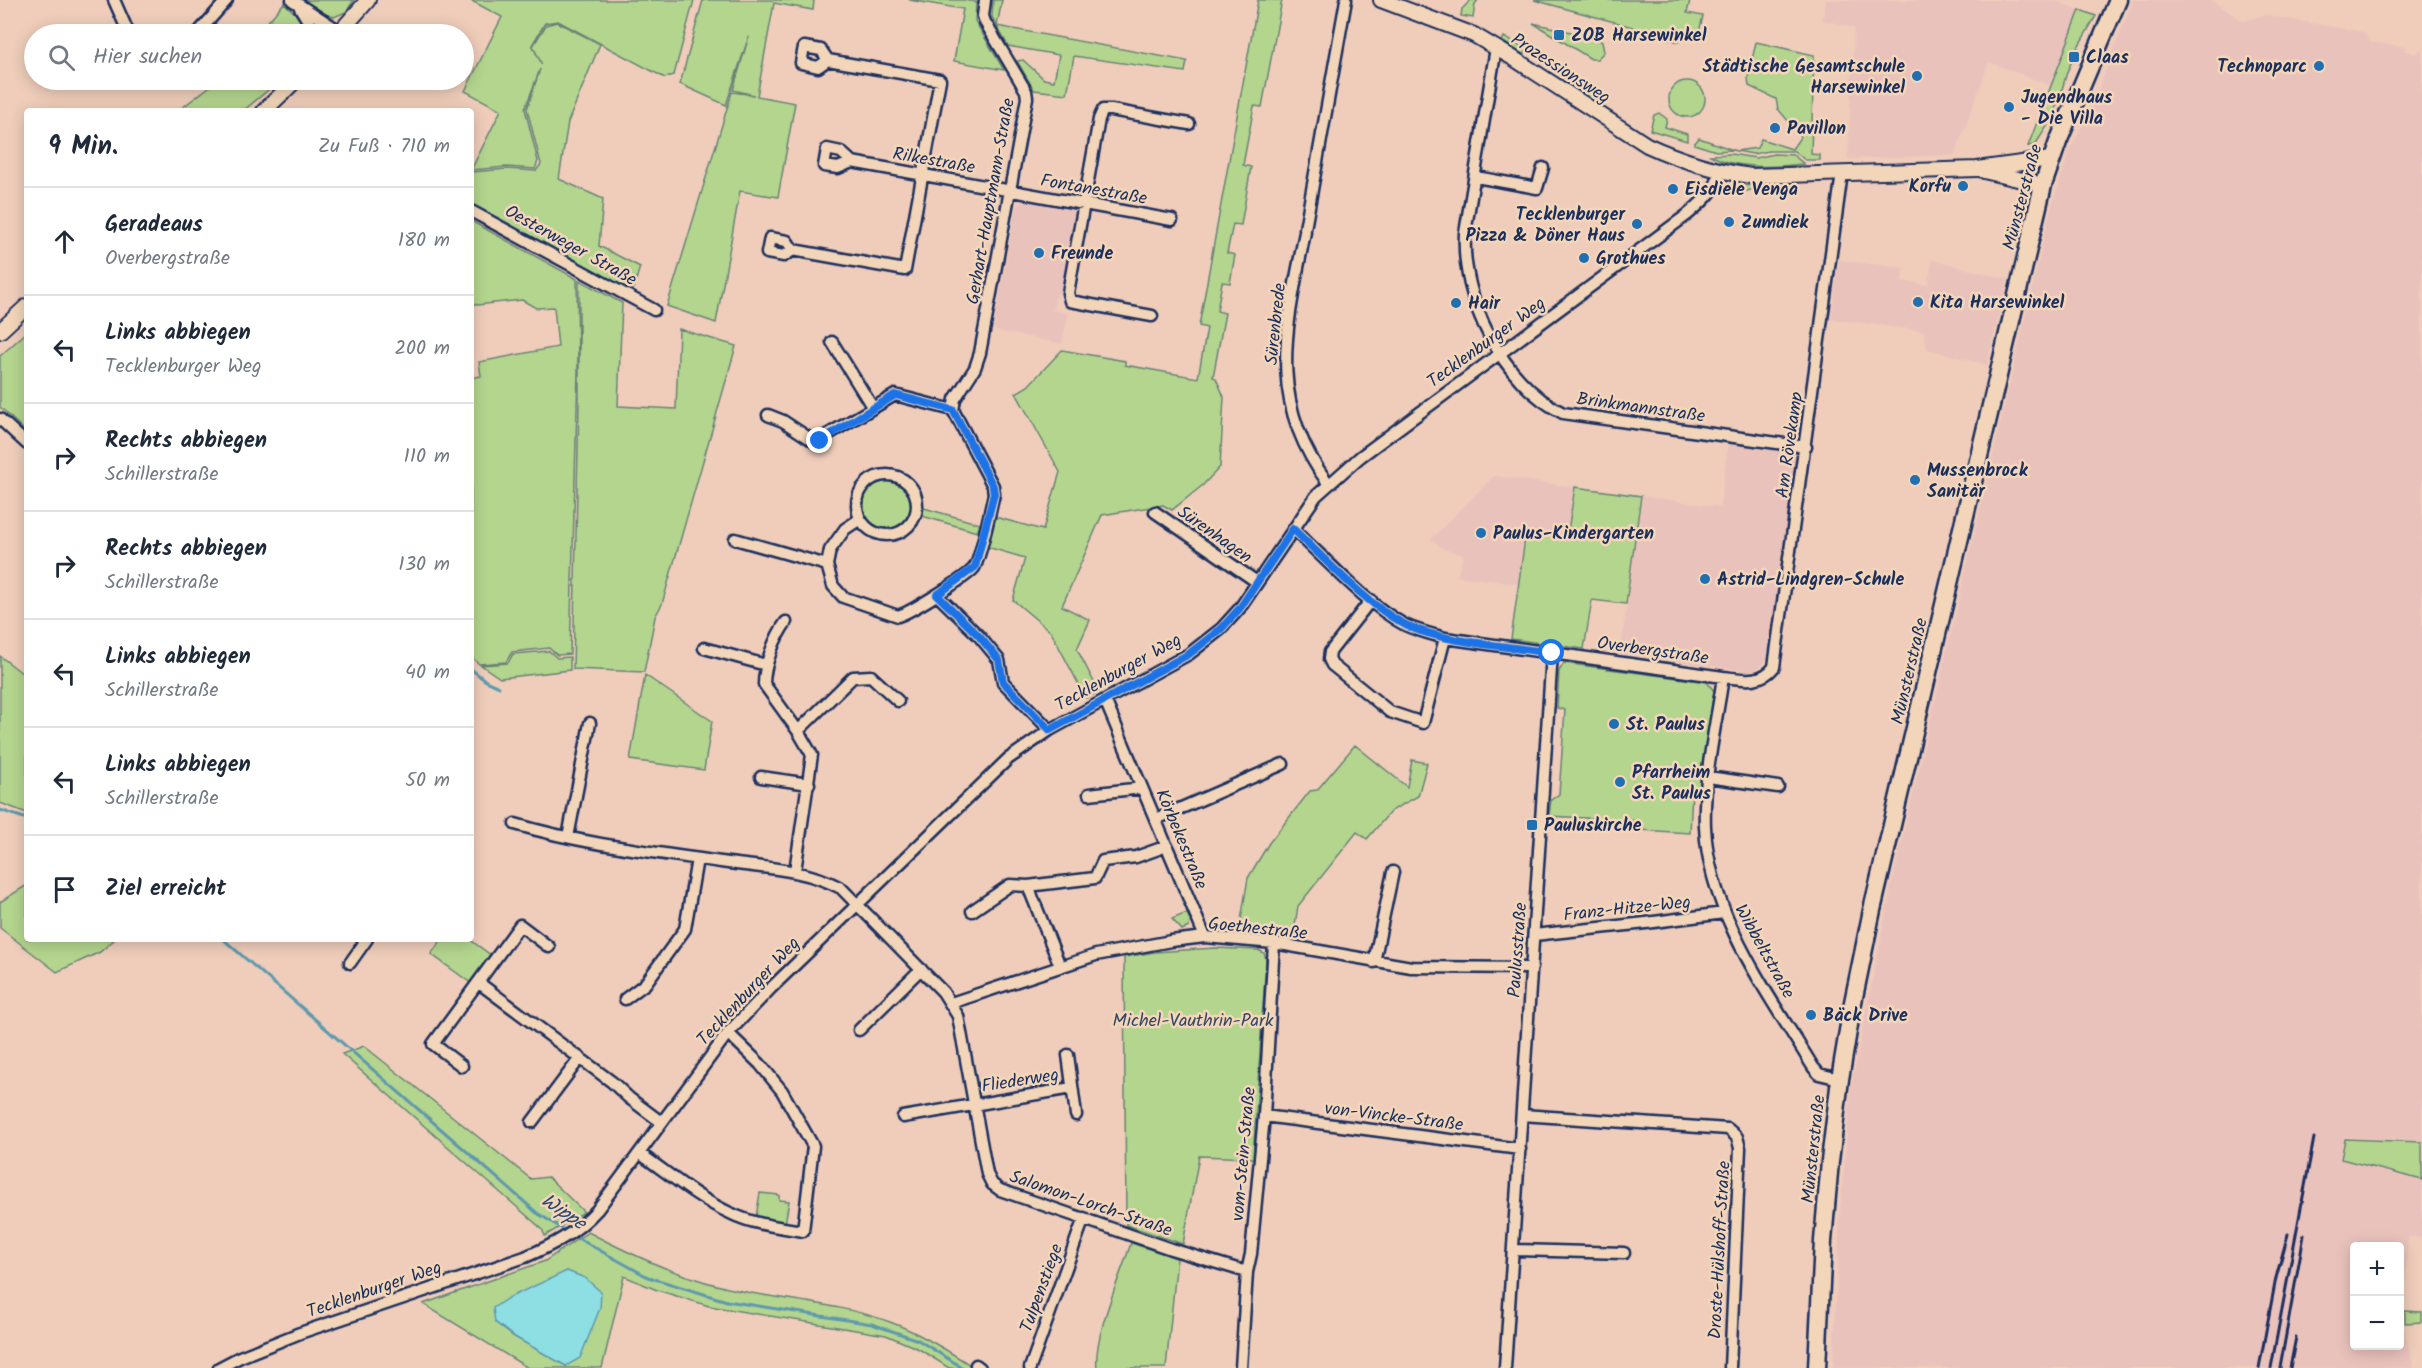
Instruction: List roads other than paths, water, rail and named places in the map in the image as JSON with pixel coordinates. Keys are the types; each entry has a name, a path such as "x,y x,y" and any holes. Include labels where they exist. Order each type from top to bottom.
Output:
{"main road":[{"name":"Münsterstraße","path":"1817,1368 1823,1241 1840,1079 1872,910 2043,185 2051,159 2118,0"}],"street":[{"path":"114,0 125,24"},
{"path":"206,24 227,0"},
{"path":"348,24 368,0"},
{"name":"Gerhart-Hauptmann-Straße","path":"953,410 955,399 975,369 980,353 1027,98 1026,91 985,22 983,10 985,0"},
{"name":"Sürenbrede","path":"1328,483 1317,468 1301,433 1285,374 1287,327 1346,0"},
{"name":"Prozessionsweg","path":"1381,0 1446,23 1496,48 1647,145 1720,171"},
{"path":"295,3 326,24"},
{"path":"295,3 309,24"},
{"name":"Brinkmannstraße","path":"1496,48 1465,233 1465,268 1480,315 1492,341 1531,392 1547,405 1563,413 1806,447"},
{"path":"793,250 905,270 924,175 940,80 828,60"},
{"path":"271,108 287,90"},
{"path":"1152,316 1070,301 1068,293 1099,119 1103,110 1189,124"},
{"path":"1720,171 1751,176 1977,169 2051,159"},
{"name":"Rilkestraße","path":"852,162 1010,190"},
{"path":"1476,177 1538,188 1543,168"},
{"path":"1977,169 2043,185"},
{"name":"Tecklenburger Weg","path":"219,1368 280,1340 525,1257 555,1244 583,1225 728,1033 1008,759 1050,730 1189,654 1203,644 1227,622 1328,483 1369,450 1694,210 1713,190 1720,171"},
{"name":"Am Rövekamp","path":"1723,677 1759,679 1769,674 1774,667 1842,173"},
{"name":"Fontanestraße","path":"1010,190 1172,220"},
{"name":"Oesterweger Straße","path":"474,213 654,310"},
{"path":"0,331 24,309"},
{"path":"832,342 873,408"},
{"path":"768,415 783,421 815,442 889,398 900,395 953,410 993,486 994,494 975,567 937,595 907,614 898,616 838,594 833,586 827,565 830,550 845,529 860,519"},
{"path":"0,419 24,441"},
{"path":"878,476 898,477 913,491 916,511 905,528 896,533 886,535 876,533 860,519 857,498 861,488 869,480 878,476"},
{"name":"Sürenhagen","path":"1155,512 1257,582"},
{"name":"Overbergstraße","path":"1293,529 1371,600 1407,626 1445,638 1723,677"},
{"path":"735,539 827,565"},
{"path":"937,595 986,644 999,660 1003,682 1050,730"},
{"path":"1371,600 1330,652 1329,659 1332,665 1390,712 1424,723 1445,638"},
{"path":"786,622 778,634 766,665 764,679 766,689 798,731 812,755 795,871"},
{"path":"704,648 766,665"},
{"name":"Paulusstraße","path":"1504,1368 1552,653"},
{"path":"798,731 853,677 871,676 898,701"},
{"name":"Wibbeltstraße","path":"1723,677 1708,777 1705,826 1708,854 1724,913 1813,1067 1819,1074 1840,1079"},
{"name":"Körbekestraße","path":"1105,700 1205,937"},
{"path":"568,837 590,723"},
{"path":"1156,819 1283,764"},
{"path":"761,777 809,784"},
{"path":"1708,777 1778,787"},
{"name":"Körbekestraße","path":"1089,794 1142,788"},
{"name":"Salomon-Lorch-Straße","path":"514,824 568,837 697,859 795,871 823,878 841,888 921,969 951,1003 957,1016 987,1174 992,1184 1000,1190 1247,1272"},
{"path":"972,911 1010,885 1029,886 1095,878 1103,861 1136,857 1167,846"},
{"path":"625,999 645,984 685,929 697,859"},
{"path":"1374,962 1393,872"},
{"path":"1029,886 1060,966"},
{"name":"Franz-Hitze-Weg","path":"1534,935 1646,924 1724,913"},
{"path":"462,1066 433,1044 520,925 549,947"},
{"name":"Goethestraße","path":"951,1003 1060,966 1119,950 1205,937 1274,943 1410,967 1532,968"},
{"path":"350,963 365,942"},
{"name":"vom-Stein-Straße","path":"1241,1368 1247,1272 1251,1254 1263,1116 1274,943"},
{"path":"859,1030 921,969"},
{"path":"479,983 661,1122"},
{"path":"639,1153 702,1197 730,1213 767,1226 802,1231 813,1146 782,1090 760,1064 728,1033"},
{"name":"Fliederweg","path":"1068,1055 1076,1115"},
{"path":"532,1122 580,1058"},
{"name":"Fliederweg","path":"903,1117 1072,1088"},
{"name":"Droste-Hülshoff-Straße","path":"1522,1115 1728,1129 1737,1137 1740,1148 1730,1368"},
{"name":"von-Vincke-Straße","path":"1263,1116 1520,1149"},
{"name":"Tulpenstiege","path":"1030,1368 1084,1218"},
{"path":"1513,1250 1624,1253"}],"water":[{"path":"567,1271 585,1278 601,1292 600,1308 580,1358 566,1366 513,1336 495,1322 493,1308 508,1298"}],"waterway":[{"path":"474,671 499,687"},
{"name":"Wippe","path":"0,810 24,818"},
{"name":"Wippe","path":"226,942 537,1213 566,1231"},
{"name":"Wippe","path":"572,1235 648,1277 727,1301 872,1324 918,1340 963,1368"}],"railway":[{"path":"2271,1368 2314,1138"},
{"path":"2259,1368 2276,1278 2288,1234"},
{"path":"2280,1368 2304,1235"},
{"path":"2290,1368 2296,1337"}],"place":[{"name":"ZOB Harsewinkel","path":"1559,35"},
{"name":"Claas","path":"2074,57"},
{"name":"Technoparc","path":"2319,66"},
{"name":"Städtische Gesamtschule Harsewinkel","path":"1917,76"},
{"name":"Jugendhaus - Die Villa","path":"2009,107"},
{"name":"Pavillon","path":"1775,128"},
{"name":"Korfu","path":"1963,186"},
{"name":"Eisdiele Venga","path":"1673,189"},
{"name":"Zumdiek","path":"1729,222"},
{"name":"Tecklenburger Pizza & Döner Haus","path":"1637,224"},
{"name":"Freunde","path":"1039,253"},
{"name":"Grothues","path":"1584,258"},
{"name":"Kita Harsewinkel","path":"1918,302"},
{"name":"Hair","path":"1456,303"},
{"name":"Mussenbrock Sanitär","path":"1915,480"},
{"name":"Paulus-Kindergarten","path":"1481,533"},
{"name":"Astrid-Lindgren-Schule","path":"1705,579"},
{"name":"St. Paulus","path":"1614,724"},
{"name":"Pfarrheim St. Paulus","path":"1620,782"},
{"name":"Pauluskirche","path":"1532,825"},
{"name":"Bäck Drive","path":"1811,1015"}],"park label":[{"name":"Michel-Vauthrin-Park","path":"1193,1020"}]}
